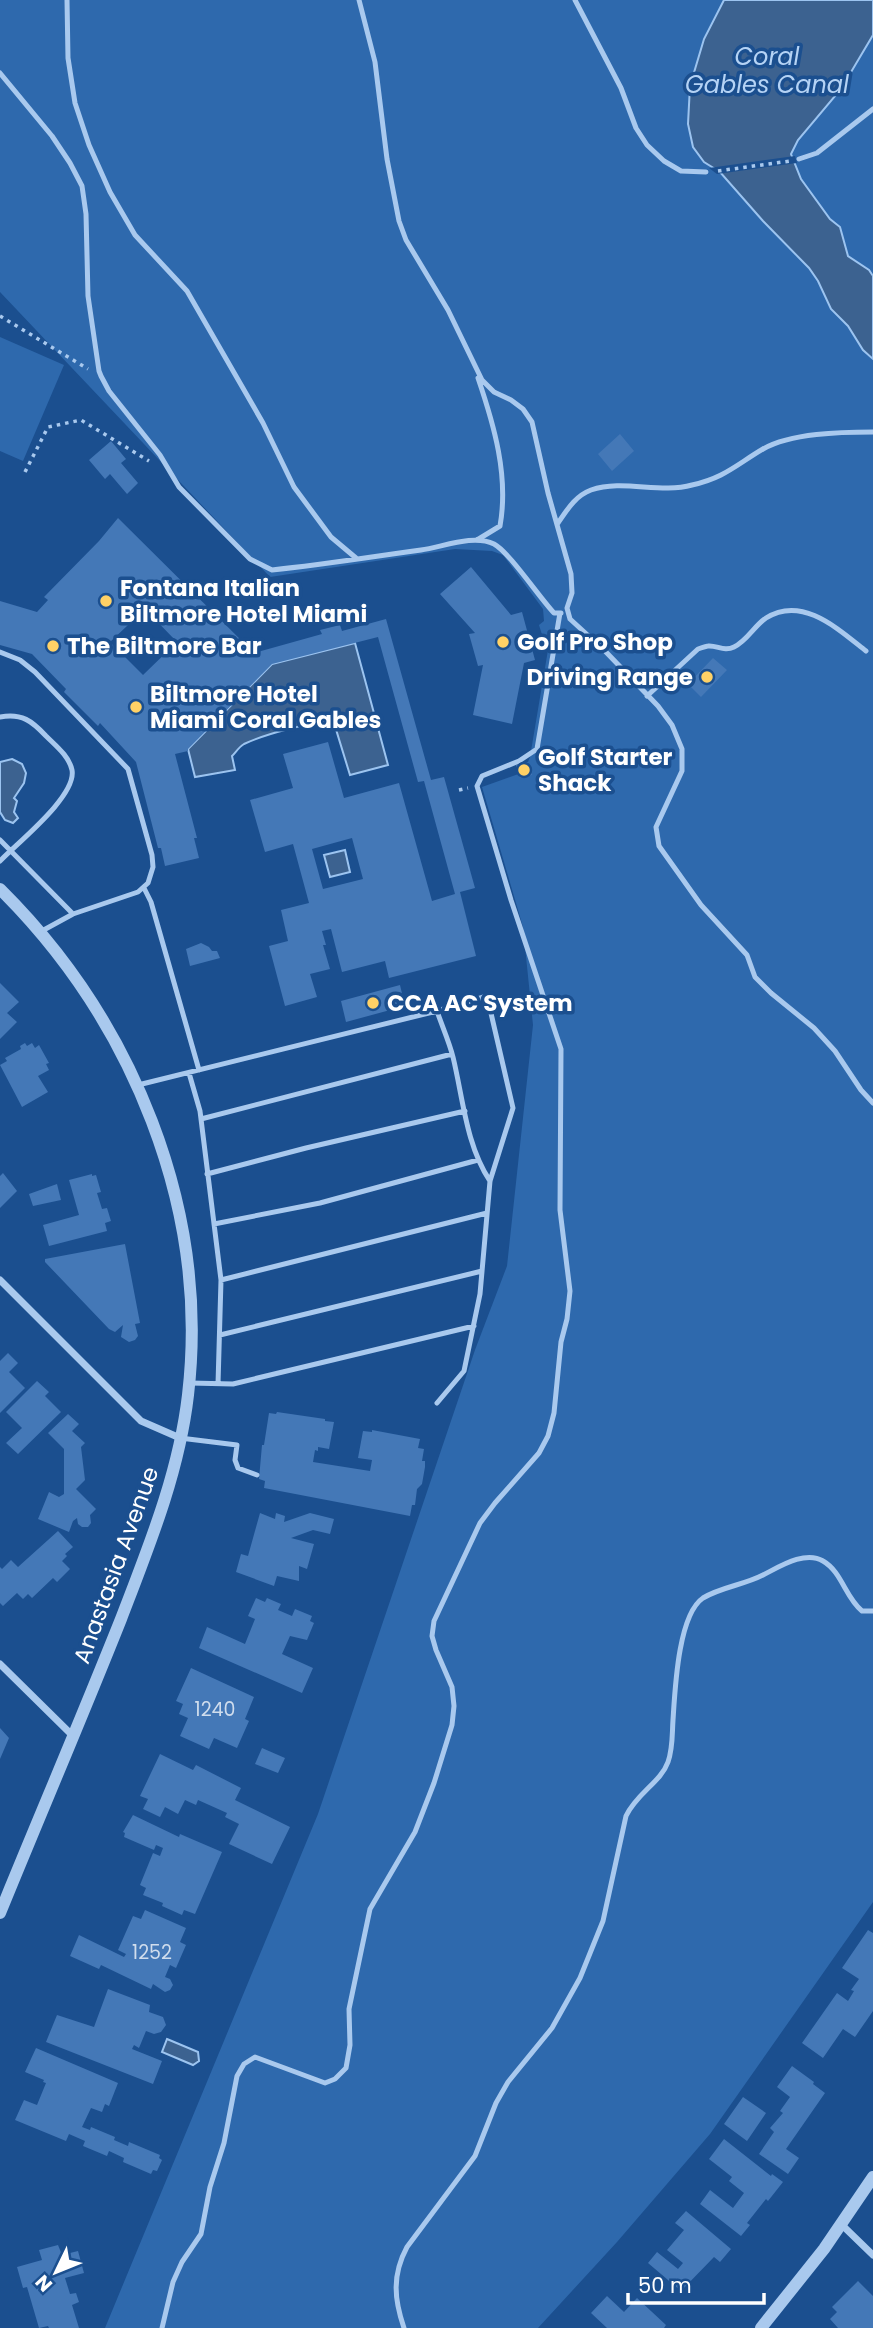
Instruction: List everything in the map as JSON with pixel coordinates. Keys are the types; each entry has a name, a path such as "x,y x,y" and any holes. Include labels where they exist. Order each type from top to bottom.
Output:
{"street":[{"name":"Anastasia Avenue","path":"0,889 65,960 118,1044 138,1085 162,1149 179,1218 191,1311 189,1382 169,1486 149,1547 0,1913"},
{"path":"0,1280 141,1421 180,1438"},
{"path":"0,1664 73,1736"},
{"path":"761,2328 842,2225 873,2177"},
{"path":"842,2225 873,2255"}],"lane":[{"path":"68,0 68,58 75,103 89,145 110,192 135,235 187,290 263,423 294,487 331,537 356,558"},
{"path":"359,0 375,62 387,159 399,221 406,240 448,310 482,380 494,392 523,409 533,422 548,493 571,575 572,593 567,608 570,619 605,651 672,725 682,749 682,771 656,827 659,846 701,905 747,955 755,977 814,1028 835,1051 873,1103"},
{"path":"575,0 621,88 636,128 647,145 664,161 681,171 706,172"},
{"path":"0,73 52,136 82,186 86,214 88,296 101,376 160,454 179,487 250,559 272,570 477,540 492,543 504,550 554,613 568,613"},
{"path":"799,159 817,153 873,109"},
{"path":"473,365 495,437 502,472 504,505 500,526 477,540"},
{"path":"558,523 576,498 592,490 612,486 689,486 716,478 738,467 764,448 788,440 873,432"},
{"path":"647,696 698,649 708,645 722,650 734,648 764,619 780,611 796,610 818,617 866,651"},
{"path":"162,2328 173,2282 182,2262 201,2234 210,2188 224,2143 237,2076 244,2064 255,2057 325,2083 335,2079 346,2068 350,2045 349,2009 370,1909 415,1832 452,1725 452,1687 432,1636 434,1621 480,1523 539,1453 548,1436 554,1413 558,1365 570,1291 560,1210 561,1049 511,900 477,786 482,776 519,761 537,749 560,612"},
{"path":"0,652 20,660 35,671 128,769 152,855 152,875 144,888 132,896 74,914 40,932"},
{"path":"0,717 19,715 34,723 63,753 72,769 70,788 64,796 0,861"},
{"path":"0,840 74,914"},
{"path":"144,888 151,902 199,1070"},
{"path":"138,1085 437,1011 487,996 513,1108 490,1181 482,1271 464,1371 437,1403"},
{"path":"437,1011 452,1054 478,1160 490,1181"},
{"path":"201,1119 452,1054"},
{"path":"189,1073 201,1119 221,1280 218,1384"},
{"path":"207,1174 306,1147 465,1111"},
{"path":"214,1224 320,1203 478,1160"},
{"path":"221,1280 487,1213"},
{"path":"219,1335 482,1271"},
{"path":"189,1382 233,1384 474,1326"},
{"path":"180,1438 237,1445 237,1468 257,1475"},
{"path":"404,2328 396,2306 398,2264 412,2239 475,2156 508,2082 552,2028 580,1978 603,1921 626,1816 637,1798 659,1778 667,1765 672,1750 675,1691 683,1639 693,1606 705,1597 800,1559 814,1557 835,1572 852,1602 862,1611 873,1611"}],"path":[{"path":"706,172 799,159"},
{"path":"0,316 101,376"},
{"path":"25,472 48,427 81,420 149,461"}],"shaded area":[{"path":"0,0 873,0 873,1902 710,2134 538,2328 105,2328 318,1814 475,1350 507,1266 533,1025 523,927 482,787 524,772 530,757 549,644 544,641 539,625 544,621 543,609 503,555 492,551 455,549 270,577 0,292"},
{"path":"0,337 64,365 23,461 0,451"}],"water":[{"name":"Coral Gables Canal","path":"724,0 873,0 873,35 841,89 798,140 791,154 801,179 830,219 840,227 848,256 869,270 873,276 873,359 831,309 809,268 720,172 704,162 693,147 688,124 690,86 704,39"},
{"path":"355,643 388,765 350,775 334,723 325,723 289,729 253,740 242,745 232,756 235,770 195,777 188,749 272,664"},
{"path":"12,759 22,764 26,773 24,783 14,798 17,801 14,812 18,818 13,823 5,820 0,812 0,762"},
{"path":"345,850 350,872 330,877 324,855"},
{"path":"167,2039 198,2052 199,2061 193,2065 162,2052"}],"pier":[{"path":"795,156 797,163 717,174 709,168"}],"building":[{"path":"620,434 634,451 612,471 598,454"},
{"path":"111,441 126,459 121,463 138,483 127,494 110,474 105,479 89,460"},
{"path":"118,518 254,653 322,634 320,630 340,625 342,631 386,619 431,780 444,777 475,888 460,892 476,956 389,978 385,961 342,972 331,929 322,931 330,969 310,974 317,997 285,1006 269,946 288,941 281,910 309,903 293,844 265,852 250,800 293,788 283,754 328,742 344,798 399,783 432,901 455,894 424,781 418,782 378,637 272,664 188,751 175,754 197,838 194,838 199,858 165,866 136,762 100,723 98,726 64,692 66,689 32,654 0,645 0,601 37,612 48,600 44,597","holes":["145,609 177,642 143,675 110,642","352,838 363,879 323,889 312,849"]},
{"path":"471,567 511,615 522,612 535,660 524,663 512,724 473,715 483,665 478,666 469,634 475,633 440,594"},
{"name":"Driving Range","path":"713,658 727,670 701,697 688,684"},
{"name":"Golf Starter Shack","path":"528,762 532,775 520,778 516,765"},
{"path":"201,943 212,951 217,951 220,958 190,966 186,949"},
{"path":"0,983 19,1002 7,1013 17,1022 0,1039"},
{"name":"CCA AC System","path":"400,985 405,1006 346,1022 341,1001"},
{"path":"25,1043 27,1046 32,1043 35,1048 39,1045 49,1063 46,1064 49,1070 38,1076 48,1092 22,1107 0,1065"},
{"path":"3,1173 17,1191 0,1208 0,1176"},
{"path":"96,1175 101,1192 97,1193 102,1209 107,1208 111,1221 105,1223 107,1231 49,1246 43,1225 79,1215 69,1180"},
{"path":"57,1184 61,1200 33,1206 29,1194"},
{"path":"125,1244 140,1323 135,1324 138,1336 129,1342 121,1337 123,1325 115,1332 109,1329 45,1262 45,1259"},
{"path":"8,1353 18,1363 9,1372 25,1388 0,1413 0,1361"},
{"path":"37,1381 49,1392 45,1396 61,1412 18,1454 6,1443 22,1428 6,1412"},
{"path":"269,1413 334,1422 329,1449 318,1447 313,1462 370,1471 372,1460 358,1458 363,1431 372,1430 420,1439 418,1448 424,1449 422,1461 425,1461 425,1467 422,1484 417,1489 410,1516 264,1488 265,1481 259,1479 262,1445"},
{"path":"68,1414 79,1424 72,1431 85,1443 81,1447 85,1480 76,1489 96,1509 90,1515 91,1523 88,1527 78,1524 77,1518 69,1532 38,1519 49,1492 59,1497 64,1494 64,1449 48,1433"},
{"path":"260,1513 275,1519 276,1513 285,1516 284,1522 310,1513 334,1519 330,1534 313,1530 291,1538 314,1544 307,1569 299,1566 299,1581 277,1576 274,1586 236,1572 241,1554 248,1556"},
{"path":"58,1531 73,1547 62,1561 70,1569 57,1582 53,1578 32,1598 28,1594 23,1599 17,1593 3,1606 0,1603 0,1567 2,1569 11,1560 18,1567"},
{"path":"256,1598 265,1602 267,1598 281,1604 278,1610 292,1616 295,1609 312,1616 310,1621 314,1623 307,1640 290,1636 282,1654 313,1668 302,1693 199,1648 207,1627 245,1644 255,1619 248,1616"},
{"path":"191,1668 254,1697 245,1719 249,1721 237,1748 214,1738 209,1749 180,1736 188,1718 179,1714 183,1704 176,1701"},
{"path":"0,1728 9,1738 0,1759"},
{"path":"262,1748 285,1758 278,1773 255,1764"},
{"path":"160,1754 193,1770 196,1765 241,1788 235,1800 290,1827 272,1864 229,1844 239,1824 225,1817 227,1813 198,1800 196,1805 185,1800 178,1814 165,1807 160,1817 143,1809 148,1799 140,1796"},
{"path":"133,1815 179,1837 180,1834 222,1852 195,1914 184,1910 182,1915 143,1895 146,1888 140,1885 153,1853 160,1856 163,1848 156,1845 154,1850 124,1837 123,1832"},
{"path":"145,1910 186,1928 180,1942 186,1945 176,1968 170,1965 165,1977 170,1979 173,1985 170,1990 165,1992 153,1984 151,1989 101,1965 99,1969 70,1956 79,1935 124,1957 126,1954 118,1950 133,1916 141,1919"},
{"path":"868,1930 873,1933 873,2011 855,2037 843,2029 823,2058 802,2043 837,1993 848,2001 854,1991 851,1990 859,1979 842,1968"},
{"path":"108,1989 150,2005 149,2012 163,2017 166,2025 161,2032 154,2034 146,2031 139,2048 134,2045 132,2049 162,2061 153,2084 46,2042 57,2015 94,2027"},
{"path":"36,2048 118,2083 109,2106 105,2104 102,2112 91,2108 82,2127 90,2130 91,2127 128,2146 129,2142 160,2155 162,2160 157,2171 153,2170 151,2174 123,2162 124,2158 109,2151 107,2156 83,2146 85,2141 69,2134 66,2141 15,2120 24,2100 37,2105 46,2083 25,2072"},
{"path":"792,2066 825,2093 786,2149 799,2158 788,2174 759,2154 774,2132 770,2128 783,2113 780,2111 790,2097 777,2087"},
{"path":"743,2097 766,2113 747,2141 724,2124"},
{"path":"724,2139 771,2176 772,2174 783,2182 747,2223 750,2225 741,2236 700,2204 710,2190 733,2208 744,2193 729,2181 732,2177 709,2159"},
{"path":"686,2211 731,2249 720,2262 714,2257 681,2291 648,2263 657,2252 678,2269 683,2263 667,2250 684,2230 675,2223"},
{"path":"58,2245 62,2255 78,2251 84,2273 65,2278 70,2294 76,2293 79,2302 72,2305 79,2328 39,2328 27,2287 23,2288 17,2267 42,2260 39,2250"},
{"path":"858,2281 873,2296 873,2328 838,2328 830,2319 837,2312 832,2307"},
{"path":"607,2296 624,2312 637,2298 666,2325 664,2328 607,2328 591,2313"}],"place":[{"name":"Fontana Italian Biltmore Hotel Miami","path":"106,601"},
{"name":"Golf Pro Shop","path":"503,642"},
{"name":"The Biltmore Bar","path":"53,646"},
{"name":"Driving Range","path":"707,677"},
{"name":"Biltmore Hotel Miami Coral Gables","path":"136,707"},
{"name":"Golf Starter Shack","path":"524,770"},
{"name":"CCA AC System","path":"373,1003"}]}
